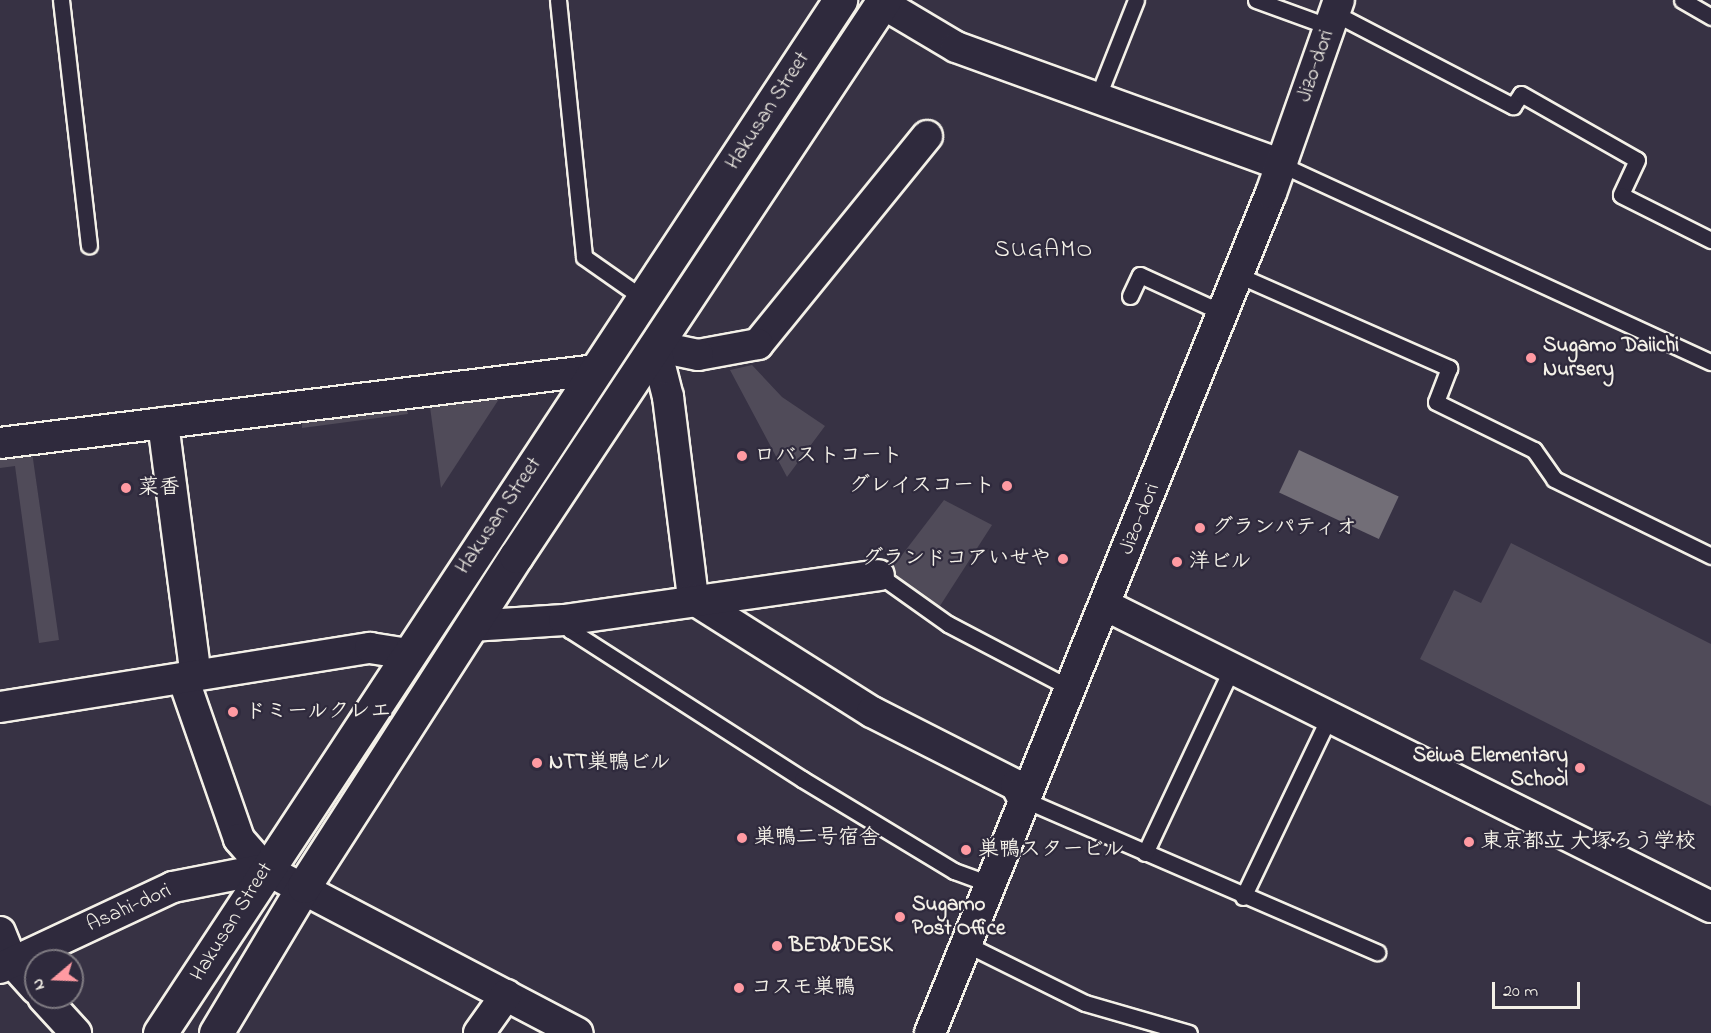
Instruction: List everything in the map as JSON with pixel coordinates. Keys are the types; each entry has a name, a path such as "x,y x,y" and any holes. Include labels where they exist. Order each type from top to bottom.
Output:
{"highway":[{"name":"Hakusan Street","path":"160,1033 265,869 840,0"},
{"name":"Hakusan Street","path":"216,1033 303,886 471,626 883,2"}],"street":[{"path":"883,2 956,47 1098,96 1282,165"},
{"name":"Jizo-dori","path":"930,1033 964,943 1105,605 1282,165 1334,13"},
{"path":"693,599 668,397 655,346 698,355 758,344 927,136"},
{"path":"0,443 596,370"},
{"path":"163,423 189,677 238,839 265,869 303,886 578,1033"},
{"path":"471,626 564,620 693,599 879,575"},
{"path":"693,599 872,712 1016,785 1023,799"},
{"path":"1105,605 1331,713 1711,907"},
{"path":"0,707 370,648 407,654"},
{"name":"Asahi-dori","path":"6,965 173,887 265,869"},
{"path":"0,932 6,965 24,979"},
{"path":"480,1033 506,995"},
{"path":"54,1009 76,1033"}],"lane":[{"path":"61,0 89,245"},
{"path":"558,0 584,257 644,299"},
{"path":"1098,96 1136,0"},
{"path":"1256,0 1334,13 1512,106 1521,94 1637,160 1621,195 1711,240"},
{"path":"1682,0 1711,17"},
{"path":"1282,165 1711,362"},
{"path":"1130,296 1140,275 1223,313"},
{"path":"1238,275 1449,368 1436,402 1534,450 1554,479 1711,556"},
{"path":"879,575 948,624 1070,688"},
{"path":"564,620 570,630 802,779 954,871 988,884"},
{"path":"1145,853 1233,666"},
{"path":"1243,897 1331,713"},
{"path":"1023,799 1243,897 1377,952"},
{"path":"964,943 1085,1003 1143,1028 1189,1033"}],"shaded area":[{"path":"752,365 782,397 825,426 787,477 730,370"},
{"path":"499,399 441,488 430,407"},
{"path":"407,410 408,414 302,428 302,423"},
{"path":"1299,450 1399,496 1379,539 1279,493"},
{"path":"32,452 59,640 39,643 15,466 0,468 0,456"},
{"path":"944,500 992,525 938,609 889,572"},
{"path":"1511,543 1711,644 1711,806 1420,659 1454,590 1481,603"}],"place":[{"name":"Sugamo Daiichi Nursery","path":"1531,358"},
{"name":"ロバストコート","path":"742,456"},
{"name":"グレイスコート","path":"1007,486"},
{"name":"菜香","path":"126,488"},
{"name":"グランパティオ","path":"1200,528"},
{"name":"グランドコアいせや","path":"1063,559"},
{"name":"洋ビル","path":"1177,562"},
{"name":"ドミールクレエ","path":"233,712"},
{"name":"NTT巣鴨ビル","path":"537,763"},
{"name":"Seiwa Elementary School","path":"1580,768"},
{"name":"巣鴨二号宿舎","path":"742,838"},
{"name":"東京都立 大塚ろう学校","path":"1469,842"},
{"name":"巣鴨スタービル","path":"966,850"},
{"name":"Sugamo Post Office","path":"900,917"},
{"name":"BED&DESK","path":"777,946"},
{"name":"コスモ巣鴨","path":"739,988"}],"district":[{"name":"SUGAMO","path":"1044,251"}]}
